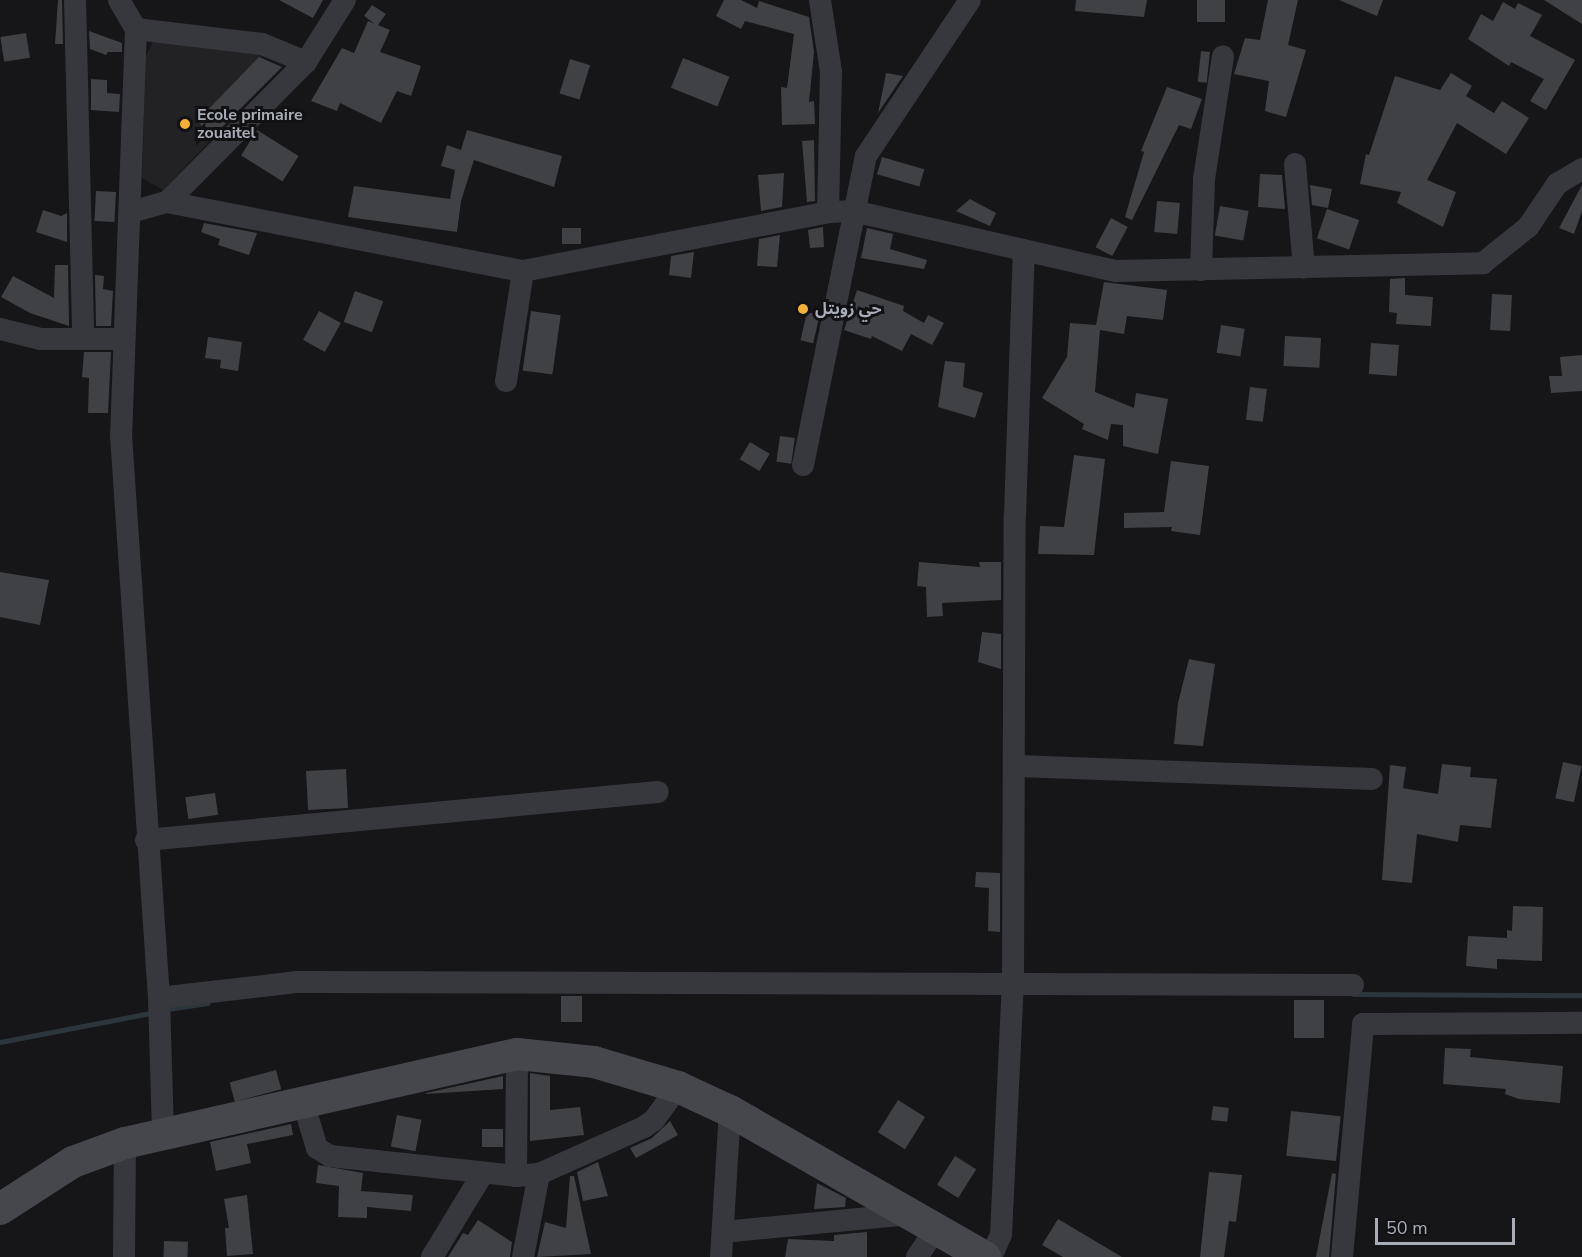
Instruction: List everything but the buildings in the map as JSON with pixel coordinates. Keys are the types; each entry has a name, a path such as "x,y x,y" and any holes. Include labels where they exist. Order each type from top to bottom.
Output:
{"street":[{"path":"75,0 83,339"},
{"path":"119,0 136,29 131,212 122,339 121,435 146,840 159,998 163,1134"},
{"path":"167,202 306,62 345,0"},
{"path":"820,0 831,72 828,212"},
{"path":"803,465 866,156 970,0"},
{"path":"136,29 262,44 306,62"},
{"path":"1201,270 1204,179 1223,56"},
{"path":"1295,164 1304,268"},
{"path":"131,212 167,202 523,271 828,212 854,211 1116,271 1483,263 1528,227 1557,184 1582,169"},
{"path":"991,1257 1001,1235 1013,981 1017,766 1015,516 1024,250"},
{"path":"506,381 523,271"},
{"path":"0,329 41,339 122,339"},
{"path":"1017,766 1372,779"},
{"path":"146,840 658,792"},
{"path":"159,998 298,982 1013,981 1353,984"},
{"path":"1342,1257 1363,1024 1582,1023"},
{"path":"516,1176 517,1054"},
{"path":"0,1209 72,1162 125,1143 304,1105 517,1054 594,1062 678,1087 730,1111 985,1257"},
{"path":"304,1105 321,1153 516,1176 539,1174 649,1124 678,1087"},
{"path":"721,1257 730,1111"},
{"path":"124,1257 125,1143"},
{"path":"432,1257 483,1173"},
{"path":"523,1257 539,1174"},
{"path":"723,1232 910,1214"},
{"path":"917,1257 936,1229"}],"shaded area":[{"name":"Ecole primaire zouaitel","path":"154,40 256,53 278,69 163,190 142,178 146,56"}],"waterway":[{"path":"1353,994 1582,995"},
{"path":"168,1009 208,1003"},
{"path":"0,1042 150,1013"}],"place":[{"name":"Ecole primaire zouaitel","path":"185,124"},
{"name":"حي زويتل","path":"803,309"}]}
